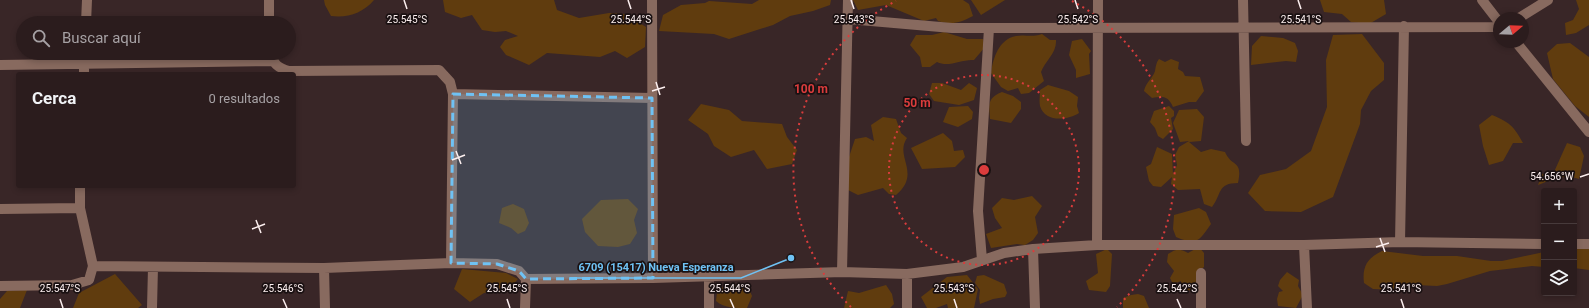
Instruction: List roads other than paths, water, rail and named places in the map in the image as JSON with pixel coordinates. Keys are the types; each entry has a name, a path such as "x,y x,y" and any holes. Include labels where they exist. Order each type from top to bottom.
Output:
{"street":[{"path":"86,16 87,0"},
{"path":"269,0 269,16"},
{"path":"652,0 653,278"},
{"path":"842,272 848,0"},
{"path":"1097,245 1098,0"},
{"path":"1243,0 1246,141"},
{"path":"1482,0 1493,14"},
{"path":"1529,12 1548,0"},
{"path":"848,19 952,28 1098,26 1493,27"},
{"path":"1400,242 1404,26"},
{"path":"982,260 978,211 990,28"},
{"path":"1521,48 1589,132"},
{"path":"0,65 84,69 225,60"},
{"path":"274,60 279,68 289,71 439,70 450,82 453,94 451,263"},
{"path":"453,94 652,98"},
{"path":"0,286 81,283 89,280 93,266 80,208 80,188"},
{"path":"0,209 80,208"},
{"path":"526,279 653,278 842,272 907,274 963,267 1004,253 1033,249 1097,245 1304,246 1400,242 1541,244"},
{"path":"1577,244 1589,244"},
{"path":"1304,246 1307,308"},
{"path":"1033,249 1036,308"},
{"path":"93,266 324,268 451,263 497,264 519,271 526,279 525,308"},
{"path":"152,308 153,267"},
{"path":"324,268 325,308"},
{"path":"1201,273 1201,308"},
{"path":"907,274 907,308"},
{"path":"709,276 709,308"}],"place":[{"name":"6709 (15417) Nueva Esperanza","path":"791,258"}]}
